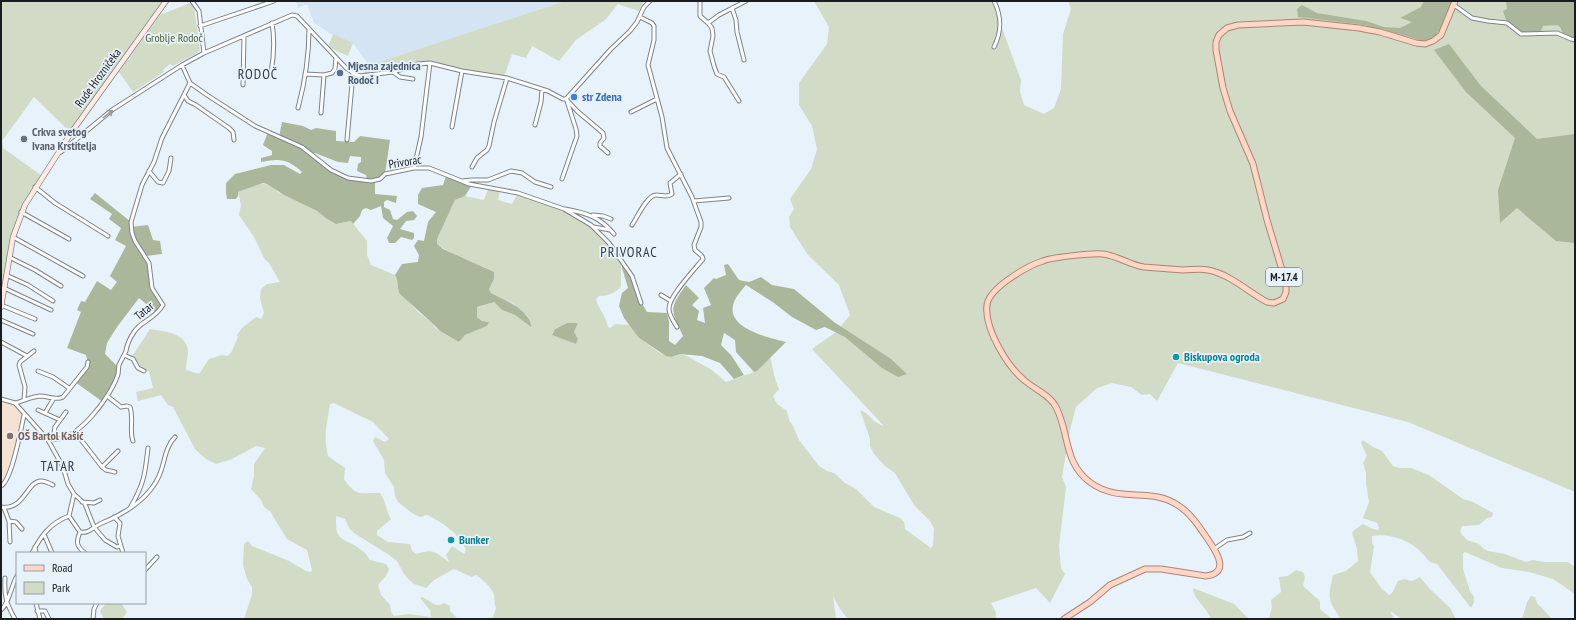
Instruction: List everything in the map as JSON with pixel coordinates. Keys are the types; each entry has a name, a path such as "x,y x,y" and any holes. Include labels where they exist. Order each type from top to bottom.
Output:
{"main road":[{"name":"M-17.4","path":"1064,619 1090,602 1110,585 1145,569 1161,569 1201,576 1213,574 1218,571 1220,564 1214,549 1188,514 1174,502 1157,496 1112,493 1099,488 1082,475 1069,454 1060,416 1054,403 1018,375 1001,352 993,335 987,316 986,306 988,299 1002,284 1042,261 1102,254 1141,266 1183,270 1208,270 1228,278 1267,302 1280,302 1286,295 1286,283 1267,220 1253,164 1230,111 1225,94 1216,50 1216,42 1219,35 1224,30 1233,26 1303,22 1359,28 1425,44 1433,41 1441,34 1454,3"}],"street":[{"name":"Rude Hrozničeka","path":"35,319 1,306 13,237 21,212 35,187 82,118 166,1"},
{"path":"192,1 199,11 204,53"},
{"path":"260,1 262,5"},
{"path":"200,26 274,1"},
{"path":"566,99 611,49 630,31 640,17 644,7 650,1"},
{"path":"700,1 700,16 712,28 713,36 710,52 717,74 724,77 739,101"},
{"path":"708,23 719,15 746,1"},
{"path":"994,1 999,12 1000,22 999,34 994,47"},
{"path":"1454,3 1472,18 1508,23 1521,34 1556,33 1575,40"},
{"path":"732,8 744,60"},
{"path":"58,154 112,110 182,65 204,53 289,15 295,15 336,58 353,73 360,76 393,72 418,64 430,63 462,71 507,78 552,92 563,99 566,99 602,133 604,138 600,143 600,146 608,153"},
{"path":"640,17 652,23 655,28 654,40 648,65 662,117 667,148 694,201 702,225 694,245 695,250 702,256 703,259 671,301 670,313 677,327"},
{"path":"272,23 274,36 272,74"},
{"path":"298,108 308,53 309,29"},
{"path":"243,85 244,36"},
{"path":"305,74 330,74 334,71 336,58"},
{"path":"414,168 421,137 430,63"},
{"path":"182,65 190,83"},
{"path":"452,127 462,71"},
{"path":"393,72 400,77 413,79"},
{"path":"347,140 353,73"},
{"path":"320,113 324,75"},
{"path":"472,167 477,158 487,150 489,146 494,122 507,78"},
{"name":"Privorac","path":"190,83 255,126 302,147 326,167 348,178 371,181 380,179 385,174 414,168 429,168 461,182 518,193 564,209 591,226 609,243 628,270 635,283 641,303"},
{"name":"Tatar","path":"53,439 75,432 96,412 118,376 119,365 124,355 126,345 140,325 154,317 163,305 152,288 149,263 135,241 132,233 131,222 142,185 154,162 162,138 190,83"},
{"path":"535,125 542,89"},
{"path":"184,95 188,102 196,105 229,128 233,132 234,140"},
{"path":"562,179 577,136 566,99"},
{"path":"631,112 657,99"},
{"path":"149,171 158,182 162,183 169,171 171,158"},
{"path":"461,182 471,180 488,180 511,171 522,173 535,182 551,187"},
{"path":"632,225 650,197 656,195 671,195 673,192 670,183 680,174"},
{"path":"35,187 60,206 108,236"},
{"path":"694,201 729,198"},
{"path":"564,209 611,219"},
{"path":"21,212 69,238"},
{"path":"591,215 614,234"},
{"path":"591,226 611,231"},
{"path":"13,237 83,276"},
{"path":"9,257 35,270 61,286"},
{"path":"6,275 53,301"},
{"path":"4,288 51,310"},
{"path":"661,295 671,301"},
{"path":"1,320 33,334"},
{"path":"1,342 27,356"},
{"path":"24,399 25,387 19,365 20,362 34,351"},
{"path":"124,355 133,359 138,368 144,372"},
{"path":"1,399 14,403 21,402 24,399 42,396 60,399 87,367 88,362"},
{"path":"38,371 54,377 70,388"},
{"path":"107,396 120,407 127,406 130,408 133,425 132,436 134,441"},
{"path":"45,412 54,398"},
{"path":"14,403 44,435 56,453 63,467 68,484 89,513 94,527 104,540 116,547 121,546"},
{"path":"38,410 60,420"},
{"path":"44,435 53,439 55,426 66,412"},
{"path":"1,486 5,483 12,466 24,415"},
{"path":"75,432 102,467 106,470 116,472"},
{"path":"74,494 70,505 69,516 80,532 86,533 94,527 129,509 142,499 154,485 160,472 168,446 175,437"},
{"path":"129,509 140,490 144,479 148,448"},
{"path":"102,467 118,451"},
{"path":"10,542 9,521 3,507 15,505 19,502 36,482 43,481 53,485"},
{"path":"82,502 94,503 100,500"},
{"path":"32,552 44,534 56,522 69,516"},
{"path":"114,517 120,523 118,536 123,552"},
{"path":"9,521 16,522 22,529"},
{"path":"80,532 77,546 84,552"},
{"path":"1214,549 1227,540 1243,537 1250,533"},
{"path":"44,534 52,552"},
{"path":"35,547 36,552"},
{"path":"146,569 157,557"},
{"path":"6,578 4,590 6,602 15,619"},
{"path":"1,610 16,581"},
{"path":"36,604 40,619"},
{"path":"93,619 94,608 96,604"},
{"path":"38,611 45,611 50,619"}],"shaded area":[{"path":"296,1 565,1 379,62 368,64 353,43 331,34 314,23 307,4 298,8"},
{"name":"OŠ Bartol Kašić","path":"1,399 15,403 24,415 15,456 5,483 1,481"}],"green space":[{"path":"1,1 166,1 71,133 34,97 2,141 3,148 42,176 21,212 1,303"},
{"path":"565,1 644,1 639,11 618,4 606,19 576,40 559,61 532,46 526,58 512,54 504,77 461,70 433,62 421,63 393,71 366,75 356,64 379,62"},
{"path":"814,1 992,1 1021,80 1020,92 1024,105 1044,114 1054,108 1061,89 1063,34 1071,9 1068,1 1575,1 1575,492 1408,422 1178,363 1157,401 1150,394 1142,395 1131,387 1112,383 1097,388 1076,407 1070,430 1062,477 1066,487 1059,546 1061,568 1065,574 1050,603 1036,588 991,603 996,613 996,619 848,619 840,609 833,596 836,619 489,619 493,617 496,608 494,595 489,586 476,575 472,577 454,569 434,580 426,588 414,584 404,574 397,561 354,533 349,528 345,519 336,516 337,532 342,539 361,550 370,560 386,564 389,569 386,576 378,585 381,595 390,605 391,612 394,616 409,614 431,617 430,610 420,598 423,597 436,605 444,603 450,606 450,611 458,619 244,619 252,594 252,587 247,579 243,565 244,544 248,541 252,546 289,561 306,571 311,572 312,570 307,550 287,539 271,512 264,507 261,500 251,489 254,476 254,464 265,448 256,446 232,459 216,464 206,459 195,449 173,407 168,405 161,395 138,401 136,392 153,388 149,371 140,369 129,358 135,352 150,329 168,332 179,336 186,345 188,351 186,370 199,374 209,359 222,355 227,356 231,353 238,337 237,335 242,328 256,317 261,319 264,313 260,298 261,289 267,284 280,282 269,263 264,258 254,237 239,215 241,205 238,192 259,184 273,187 278,192 317,211 336,224 351,221 367,241 367,255 371,265 395,275 399,283 398,290 418,312 432,323 435,328 459,342 465,335 487,326 489,322 482,321 477,317 477,307 494,302 502,310 515,315 531,327 528,316 512,303 491,293 489,289 494,279 486,268 457,256 436,244 455,200 465,196 484,200 488,189 500,190 498,200 512,204 518,193 558,206 597,231 621,260 621,287 608,295 599,296 596,299 608,327 610,328 615,324 631,325 639,338 660,353 671,357 680,354 687,356 712,370 726,382 757,371 770,357 779,389 773,396 777,404 787,411 789,420 799,440 819,466 834,473 845,483 856,489 874,507 900,518 904,522 905,529 931,548 933,545 934,528 930,521 914,505 895,473 885,466 874,454 870,446 870,439 860,410 866,413 876,423 884,426 812,349 836,332 850,315 839,285 808,255 790,227 789,217 794,209 790,199 811,169 817,149 812,126 799,105 799,83 827,44 829,27","holes":["567,323 578,323 574,332 578,339 576,344 552,334 555,329","334,403 373,422 389,439 385,442 375,437 373,441 384,460 385,473 394,487 395,496 398,502 412,513 420,517 427,515 450,529 463,544 466,550 464,554 452,546 446,555 449,562 434,552 427,551 416,554 412,551 410,544 388,542 377,535 377,531 391,519 382,496 380,493 356,492 344,479 345,468 328,456 326,430 330,404"]},
{"path":"1424,1 1452,1 1445,21 1435,37 1424,41 1365,25 1298,17 1297,9 1302,5 1317,13 1366,21 1384,27 1400,28 1412,22 1400,18 1421,7"},
{"path":"1506,1 1575,1 1575,40 1564,36 1560,27 1557,25 1543,26 1540,34 1521,34 1507,23 1503,11 1507,9"},
{"name":"Groblje Rodoč","path":"190,3 194,6 200,50 173,66 170,64 163,70 164,72 133,92 119,72 160,15"},
{"path":"333,34 353,43 348,56 328,47"},
{"path":"1449,44 1481,86 1537,139 1575,134 1575,243 1556,241 1517,208 1500,223 1498,190 1515,138 1466,92 1434,50"},
{"path":"282,122 303,126 311,130 316,128 336,131 336,141 354,142 360,136 390,140 385,174 380,179 367,180 366,175 357,171 358,164 361,162 361,157 350,156 348,163 338,162 315,153 311,154 324,165 349,179 358,181 375,180 375,194 397,196 396,203 387,200 384,202 384,207 390,210 393,219 397,220 407,212 413,211 417,216 414,220 406,221 400,229 414,233 414,238 412,240 401,237 395,243 389,243 387,238 393,226 383,218 381,206 371,210 366,208 362,210 360,216 353,224 351,221 336,224 317,211 263,183 238,192 236,199 227,199 226,183 235,174 271,165 284,165 300,174 302,172 288,162 273,160 261,162 261,158 272,155 272,151 263,145 268,132 279,137"},
{"path":"446,176 472,185 465,196 455,200 437,239 437,244 443,249 494,272 494,279 489,289 491,293 516,306 522,311 530,321 531,327 515,315 502,310 494,302 477,307 477,317 482,321 489,322 487,326 465,335 459,342 440,331 400,294 395,275 402,264 418,262 419,255 414,246 418,240 424,241 428,222 436,212 418,204 418,195 422,188 443,185"},
{"path":"95,193 131,222 131,227 148,225 153,240 160,241 162,254 146,256 149,263 152,288 163,305 157,313 139,298 107,343 105,354 119,368 118,376 103,402 75,382 86,367 87,359 86,355 67,348 81,312 77,310 81,301 85,302 97,281 111,290 117,282 110,276 126,246 115,240 121,228 109,219 112,214 90,199"},
{"path":"621,260 647,312 667,313 669,321 669,341 675,345 683,336 673,310 680,293 686,285 699,298 692,305 699,311 697,320 705,323 703,308 711,305 704,288 714,278 716,279 726,275 724,265 728,264 739,280 749,282 761,277 772,285 794,289 834,322 891,359 907,374 898,377 882,368 845,337 825,327 816,330 792,317 774,303 746,285 738,295 733,306 733,314 737,321 761,335 786,342 757,371 754,372 736,352 735,340 724,333 721,345 731,355 744,375 734,379 720,363 702,356 680,354 671,357 666,356 639,338 624,318 619,306 622,293 628,288"},
{"path":"567,323 578,323 574,332 578,339 576,344 552,335 555,329"},
{"path":"1363,440 1382,451 1393,466 1399,468 1411,468 1429,475 1463,499 1471,501 1493,513 1492,517 1487,518 1479,525 1462,526 1460,532 1467,540 1479,544 1488,551 1505,554 1526,562 1533,560 1545,562 1568,562 1575,567 1575,594 1553,579 1529,572 1502,568 1465,552 1463,553 1463,569 1470,591 1474,597 1474,602 1471,608 1437,564 1430,562 1412,544 1399,538 1379,535 1372,536 1372,543 1374,546 1370,572 1382,589 1389,595 1392,593 1398,581 1404,579 1412,581 1420,577 1450,608 1456,619 1402,619 1390,611 1394,619 1341,619 1333,607 1330,598 1330,588 1333,575 1346,571 1358,561 1357,549 1352,533 1353,531 1363,524 1373,529 1378,530 1379,528 1377,523 1363,518 1369,502 1366,473 1363,463 1367,456 1361,443"},
{"path":"1296,570 1303,572 1305,577 1303,586 1320,601 1320,609 1332,619 1269,619 1272,607 1271,600 1281,592 1279,577 1288,576"},
{"path":"1193,588 1234,604 1249,619 1211,619 1195,596"},
{"path":"1531,596 1535,597 1537,603 1552,619 1522,619 1527,602"},
{"path":"105,604 122,604 127,612 122,619 104,619 100,611"}],"place":[{"name":"Mjesna zajednica Rodoč I","path":"340,73"},
{"name":"str Zdena","path":"574,97"},
{"name":"Crkva svetog Ivana Krstitelja","path":"24,139"},
{"name":"Biskupova ogroda","path":"1176,357"},
{"name":"OŠ Bartol Kašić","path":"10,436"},
{"name":"Bunker","path":"451,540"}],"district":[{"name":"RODOČ","path":"258,74"},
{"name":"PRIVORAC","path":"629,252"},
{"name":"TATAR","path":"58,466"}]}
